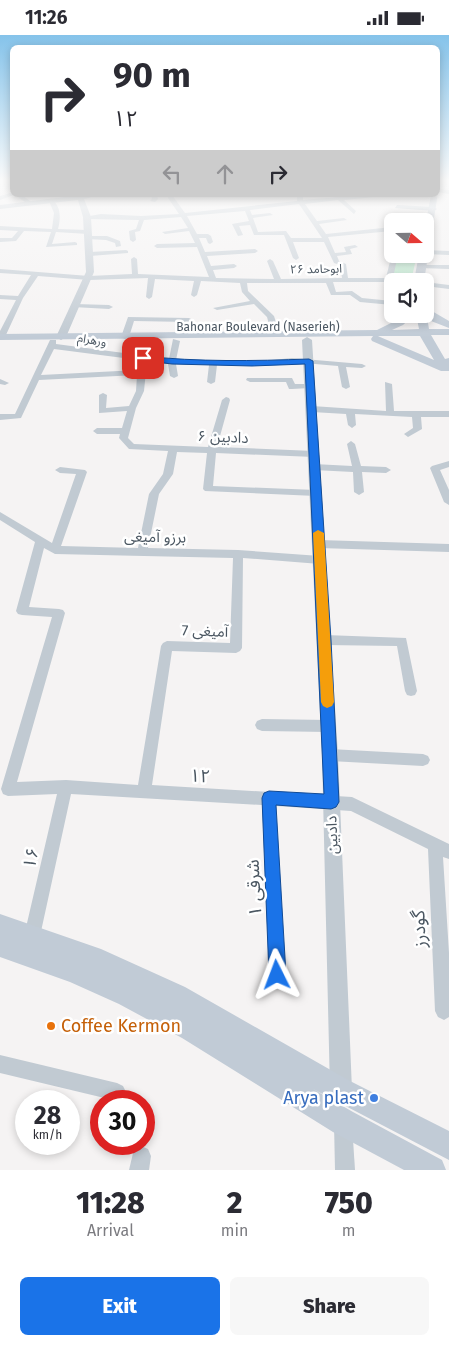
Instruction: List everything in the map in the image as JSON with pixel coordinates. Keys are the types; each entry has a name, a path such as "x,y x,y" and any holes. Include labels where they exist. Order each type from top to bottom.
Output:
{"main road":[{"path":"422,273 423,263"},
{"path":"434,318 449,325"},
{"path":"372,337 399,323"},
{"path":"423,323 425,335 448,369"},
{"path":"425,335 449,332"},
{"name":"Bahonar Boulevard (Naserieh)","path":"55,341 126,337 182,339 276,335 372,337"},
{"path":"425,335 449,337"},
{"name":"Bahonar Boulevard (Naserieh)","path":"0,339 55,341 308,340 425,335"},
{"path":"372,337 448,369"},
{"path":"0,925 101,961 125,983 222,1047 343,1122 432,1170"},
{"path":"0,945 72,971 125,983 199,1009 341,1090 449,1145"}],"street":[{"path":"0,240 14,240 20,232"},
{"path":"75,244 48,246 53,232 89,235 118,243 118,246"},
{"path":"0,417 18,416 89,277 89,232"},
{"path":"132,232 134,240"},
{"path":"193,232 213,279"},
{"path":"255,232 256,234 287,237 325,238 369,232"},
{"path":"321,232 337,263 343,264 345,280"},
{"path":"158,247 197,240 208,236 210,242"},
{"path":"287,237 296,258"},
{"path":"182,241 197,240"},
{"path":"333,255 350,253 346,248 355,247"},
{"path":"203,254 255,251"},
{"path":"90,254 126,252"},
{"path":"434,252 449,253"},
{"path":"134,259 135,276"},
{"path":"270,261 278,280"},
{"path":"209,267 234,266"},
{"path":"422,267 449,267"},
{"path":"148,268 150,276 149,297"},
{"path":"316,271 319,280"},
{"name":"ابوحامد ۲۶","path":"2,273 89,277 150,276 244,281 384,280"},
{"path":"0,339 22,295 35,275"},
{"path":"194,295 198,279"},
{"path":"329,280 333,294 352,293 360,300 384,302"},
{"path":"244,281 246,293 270,316 276,335"},
{"name":"ابوحامد ۲۶","path":"434,284 449,287"},
{"path":"1,297 22,295"},
{"path":"217,308 256,303"},
{"path":"75,306 110,307"},
{"path":"126,337 131,319 190,318 172,362 174,376"},
{"name":"دادبین","path":"308,340 325,640 341,1090"},
{"name":"ورهرام","path":"55,341 172,362 252,364 309,361 362,366"},
{"path":"97,431 125,431 132,408 140,391 143,358"},
{"path":"211,382 213,363"},
{"path":"341,364 346,387"},
{"path":"36,378 142,372"},
{"path":"250,380 288,380 292,387 310,386"},
{"path":"388,384 390,413"},
{"path":"104,395 102,411 132,408"},
{"path":"226,400 212,451 208,489 316,493"},
{"path":"312,409 416,415 449,414"},
{"path":"350,411 352,425"},
{"path":"408,434 418,429 416,415"},
{"name":"دادبین ۶","path":"125,431 123,438 132,447 212,451 314,461 357,469 386,470"},
{"path":"351,444 357,469 359,492"},
{"path":"142,552 154,494 168,474 173,450"},
{"path":"449,464 435,468 449,502"},
{"path":"56,550 82,472 60,470"},
{"name":"برزو آمیغی","path":"0,515 56,550 238,554 449,547"},
{"name":"۱۲","path":"41,541 22,611 59,613 8,789 66,787 352,804 442,849"},
{"name":"آمیغی 7","path":"144,791 167,646 236,648 238,554"},
{"path":"325,640 402,641 411,691"},
{"path":"262,725 328,726"},
{"path":"330,755 423,760"},
{"name":"۱۶","path":"32,936 66,787"},
{"name":"۱ شرقی","path":"269,798 277,975"},
{"name":"گودرز","path":"442,849 444,1011"},
{"path":"0,1064 109,1090"},
{"path":"343,1122 345,1170"}],"green space":[{"path":"395,263 415,263 413,273 393,273"}],"slow traffic":[{"path":"318,533 327,702"}],"place":[{"name":"Coffee Kermon","path":"51,1026"},
{"name":"Arya plast","path":"374,1098"}],"route":[{"path":"143,358 172,362 252,364 292,360 309,361 325,640 331,802 269,798 277,975"}]}
